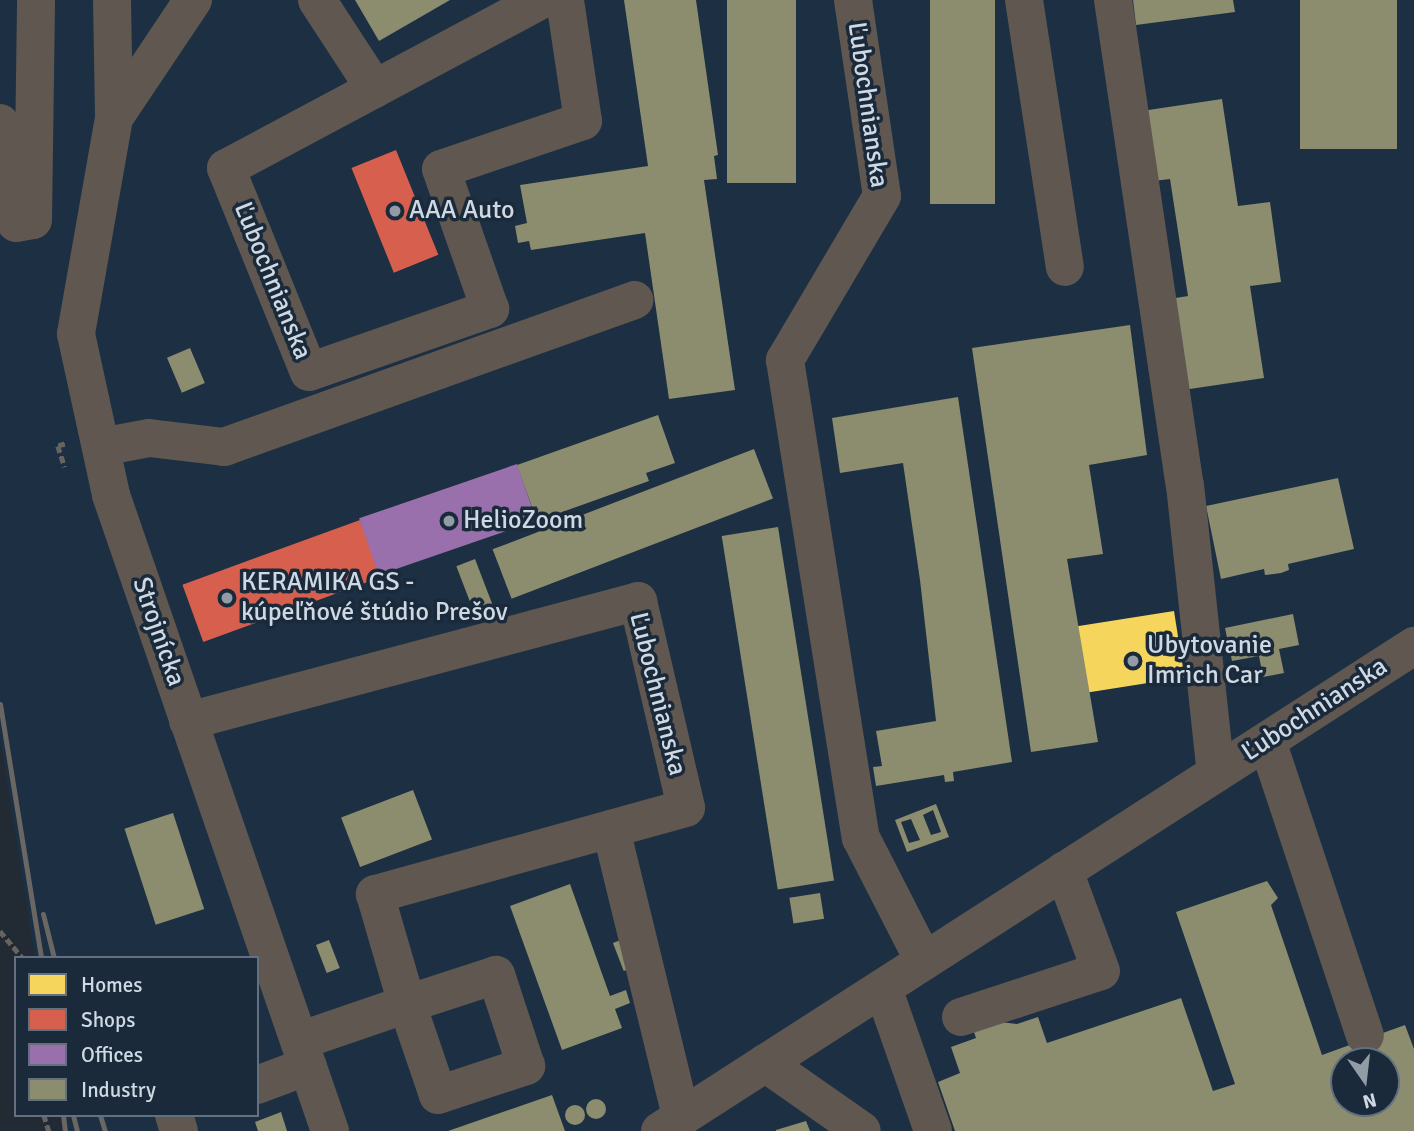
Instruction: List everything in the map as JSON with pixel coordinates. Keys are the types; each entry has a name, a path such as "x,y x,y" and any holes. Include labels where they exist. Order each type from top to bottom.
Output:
{"street":[{"path":"0,123 16,223 33,220 36,0"},
{"path":"112,0 114,118"},
{"path":"114,118 193,0"},
{"path":"317,0 375,89"},
{"name":"Ľubochnianska","path":"541,0 226,168 309,372 490,309 440,169 583,121 565,0"},
{"name":"Ľubochnianska","path":"853,0 882,196 785,360 861,838 925,961"},
{"path":"1024,0 1065,267"},
{"name":"Ľubochnianska","path":"1113,0 1185,485 1216,773"},
{"name":"Strojnícka","path":"114,118 76,334 111,495 330,1131"},
{"path":"101,447 149,438 224,447 634,300"},
{"name":"Ľubochnianska","path":"188,721 638,601 686,808 376,894 407,1004 303,1053"},
{"name":"Ľubochnianska","path":"670,1124 1414,646"},
{"path":"1266,741 1365,1035"},
{"path":"611,829 670,1124"},
{"path":"961,1017 1101,971 1064,871"},
{"path":"883,988 933,1131"},
{"path":"259,1084 303,1053"},
{"path":"765,1063 862,1131"}],"path":[{"path":"0,931 21,956"}],"shaded area":[{"path":"0,0 1414,0 1414,1131 63,1131 60,1117 259,1117 259,956 35,956 0,738"}],"building: Homes":[{"name":"Ubytovanie Imrich Car","path":"1174,611 1184,677 1088,693 1077,626"}],"building: Shops":[{"name":"AAA Auto","path":"396,150 438,255 394,273 351,168"},
{"path":"360,520 381,577 203,642 182,585"}],"building: Offices":[{"name":"HelioZoom","path":"517,464 537,521 379,575 359,518"}],"building: Industry":[{"path":"355,0 450,0 379,41"},
{"path":"624,0 696,0 718,155 714,156 717,179 704,180 735,390 669,399 645,233 531,250 529,241 518,243 515,226 527,223 520,185 648,166"},
{"path":"727,0 796,0 796,183 727,183"},
{"path":"930,0 995,0 995,204 930,204"},
{"path":"1133,0 1233,0 1235,12 1136,25"},
{"path":"1300,0 1397,0 1397,149 1300,149"},
{"path":"1222,99 1238,206 1270,202 1281,282 1250,286 1264,378 1183,390 1169,299 1188,296 1170,179 1146,182 1135,112"},
{"path":"1130,325 1147,455 1089,465 1103,554 1067,559 1098,742 1031,752 972,348"},
{"path":"190,348 205,383 182,393 167,358"},
{"path":"958,397 1012,762 953,772 954,781 945,782 944,775 876,786 873,767 882,766 876,731 936,721 920,580 903,463 840,473 832,418"},
{"path":"658,415 675,463 646,473 649,481 537,521 517,465"},
{"path":"754,449 773,498 512,599 493,549"},
{"path":"1338,478 1354,549 1288,564 1289,570 1281,573 1265,575 1264,569 1221,579 1206,506"},
{"path":"778,527 834,881 778,890 722,536"},
{"path":"475,559 493,606 474,613 456,566"},
{"path":"1293,614 1299,645 1279,649 1284,673 1263,677 1259,656 1232,661 1225,628"},
{"path":"413,790 432,839 360,867 341,818"},
{"path":"936,804 949,837 907,852 895,820","holes":["933,810 941,832 931,835 923,815","911,819 920,840 909,843 901,822"]},
{"path":"173,813 204,909 156,925 124,829"},
{"path":"1267,881 1278,898 1271,905 1322,1055 1330,1052 1330,1117 1400,1117 1400,1047 1344,1047 1405,1025 1414,1049 1414,1131 955,1131 938,1082 960,1073 951,1047 976,1038 973,1029 1000,1022 1017,1024 1038,1017 1047,1043 1181,998 1213,1091 1235,1084 1176,912"},
{"path":"570,884 610,996 626,990 630,1003 615,1009 622,1028 562,1050 510,906"},
{"path":"820,893 824,919 793,924 789,898"},
{"path":"626,938 637,966 624,971 613,943"},
{"path":"329,940 340,968 327,973 316,945"},
{"path":"552,1095 565,1131 448,1131"},
{"path":"596,1099 603,1102 606,1109 603,1116 596,1119 589,1116 586,1109 589,1102"},
{"path":"575,1105 582,1108 585,1115 582,1122 575,1125 568,1122 565,1115 568,1108"},
{"path":"281,1112 287,1131 258,1131 255,1122"},
{"path":"806,1121 810,1131 776,1131 776,1130"}],"railway":[{"path":"0,704 41,956"},
{"path":"43,914 54,956"},
{"path":"63,1117 65,1131"},
{"path":"74,1117 77,1131"},
{"path":"101,1117 105,1131"}],"place":[{"name":"AAA Auto","path":"395,211"},
{"name":"HelioZoom","path":"449,521"},
{"name":"KERAMIKA GS - kúpeľňové štúdio Prešov","path":"227,598"},
{"name":"Ubytovanie Imrich Car","path":"1133,661"}]}
